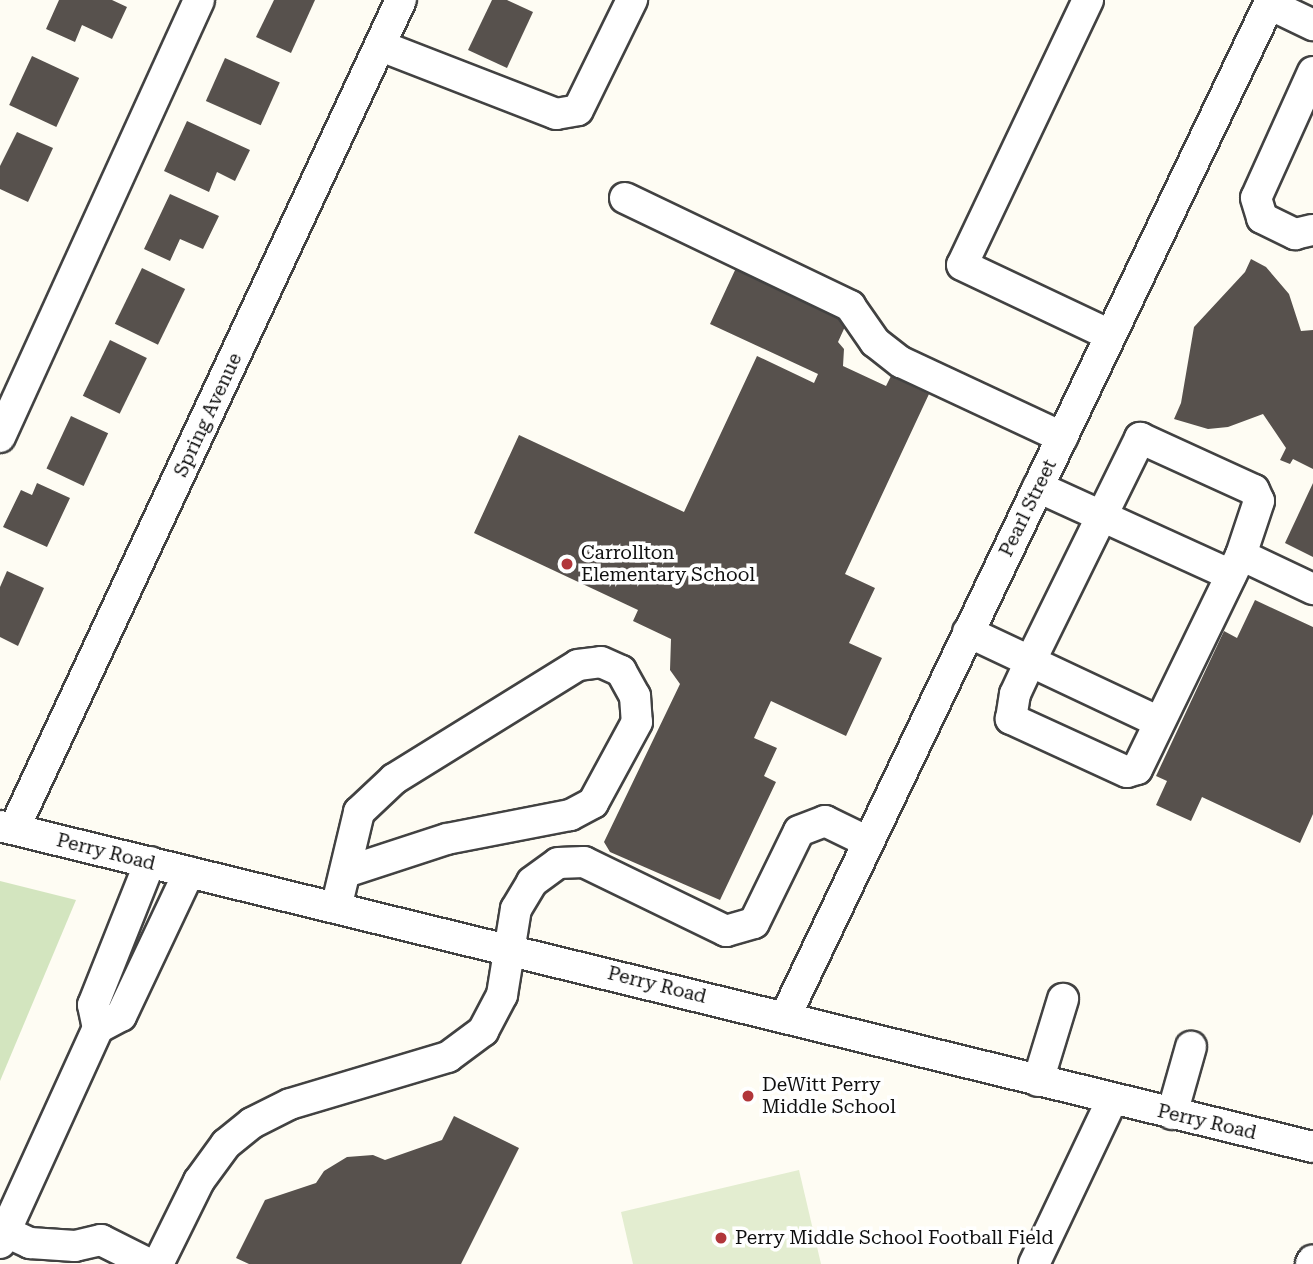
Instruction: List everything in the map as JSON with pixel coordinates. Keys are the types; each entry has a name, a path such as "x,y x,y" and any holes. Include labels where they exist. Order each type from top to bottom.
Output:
{"street":[{"path":"0,437 199,0"},
{"name":"Spring Avenue","path":"7,828 382,46 401,0"},
{"path":"382,46 556,114 578,110 632,0"},
{"path":"1088,0 962,265 1110,335"},
{"path":"1270,2 1313,25"},
{"name":"Pearl Street","path":"785,1017 1270,2"},
{"path":"1313,72 1256,198 1262,218 1295,234 1313,230"},
{"path":"625,198 850,306 875,342 901,362 1062,437"},
{"path":"1140,438 1254,490 1259,501 1236,565 1137,769 1127,772 1034,732 1011,719 1015,694 1100,515 1140,438"},
{"path":"1038,487 1100,515 1236,565 1313,589"},
{"path":"968,632 1159,722"},
{"path":"336,908 359,812 394,779 578,665 601,662 621,671 635,696 637,722 593,803 570,816 435,843 346,872"},
{"path":"158,1264 199,1181 226,1144 252,1123 290,1104 448,1057 483,1031 502,995 516,909 532,883 558,863 584,862 726,931 754,923 799,831 825,821 868,842"},
{"name":"Perry Road","path":"7,828 1313,1147"},
{"path":"149,1264 101,1240 75,1246 30,1243 2,1237 97,1028 93,1005 150,862"},
{"path":"97,1028 121,1016 189,872"},
{"path":"1038,1081 1062,999"},
{"path":"1172,1114 1191,1047"},
{"path":"1034,1264 1112,1100"}],"green space":[{"path":"0,881 76,900 0,1081"},
{"name":"Perry Middle School Football Field","path":"799,1170 821,1264 633,1264 621,1212"}],"building":[{"path":"59,0 112,0 127,7 112,39 82,25 75,42 46,29"},
{"path":"274,0 315,0 291,53 256,37"},
{"path":"492,0 507,0 533,12 507,68 468,50"},
{"path":"32,56 79,78 56,127 9,105"},
{"path":"225,58 280,82 261,125 206,101"},
{"path":"187,121 250,150 235,181 217,172 209,192 164,171"},
{"path":"17,132 53,148 28,202 0,189 0,166"},
{"path":"170,194 219,216 203,249 180,239 170,261 144,249"},
{"path":"1251,259 1266,267 1289,294 1301,331 1313,330 1313,469 1293,459 1290,464 1280,460 1286,448 1263,414 1228,427 1208,429 1174,419 1181,403 1194,327 1245,272"},
{"path":"142,268 185,289 158,345 115,324"},
{"path":"736,268 848,320 838,342 844,349 843,366 886,386 891,376 929,394 845,574 875,588 849,643 882,658 846,736 771,701 754,738 777,748 764,776 776,782 720,900 610,852 604,842 680,684 670,670 671,639 633,621 638,610 474,533 519,435 684,512 757,356 814,383 818,374 710,324"},
{"path":"110,340 147,358 120,414 83,396"},
{"path":"71,416 108,433 84,486 46,469"},
{"path":"37,483 70,498 47,547 3,527 21,490 32,495"},
{"path":"1313,483 1313,557 1285,543"},
{"path":"7,571 44,588 18,646 0,637 0,587"},
{"path":"1255,600 1313,627 1313,814 1300,843 1202,797 1191,821 1156,805 1167,781 1156,776 1224,631 1237,638"},
{"path":"454,1116 519,1148 461,1264 249,1264 236,1258 265,1200 316,1183 324,1171 347,1157 373,1155 385,1160 442,1140"}],"place":[{"name":"Carrollton Elementary School","path":"567,564"},
{"name":"DeWitt Perry Middle School","path":"748,1096"},
{"name":"Perry Middle School Football Field","path":"721,1238"}]}
